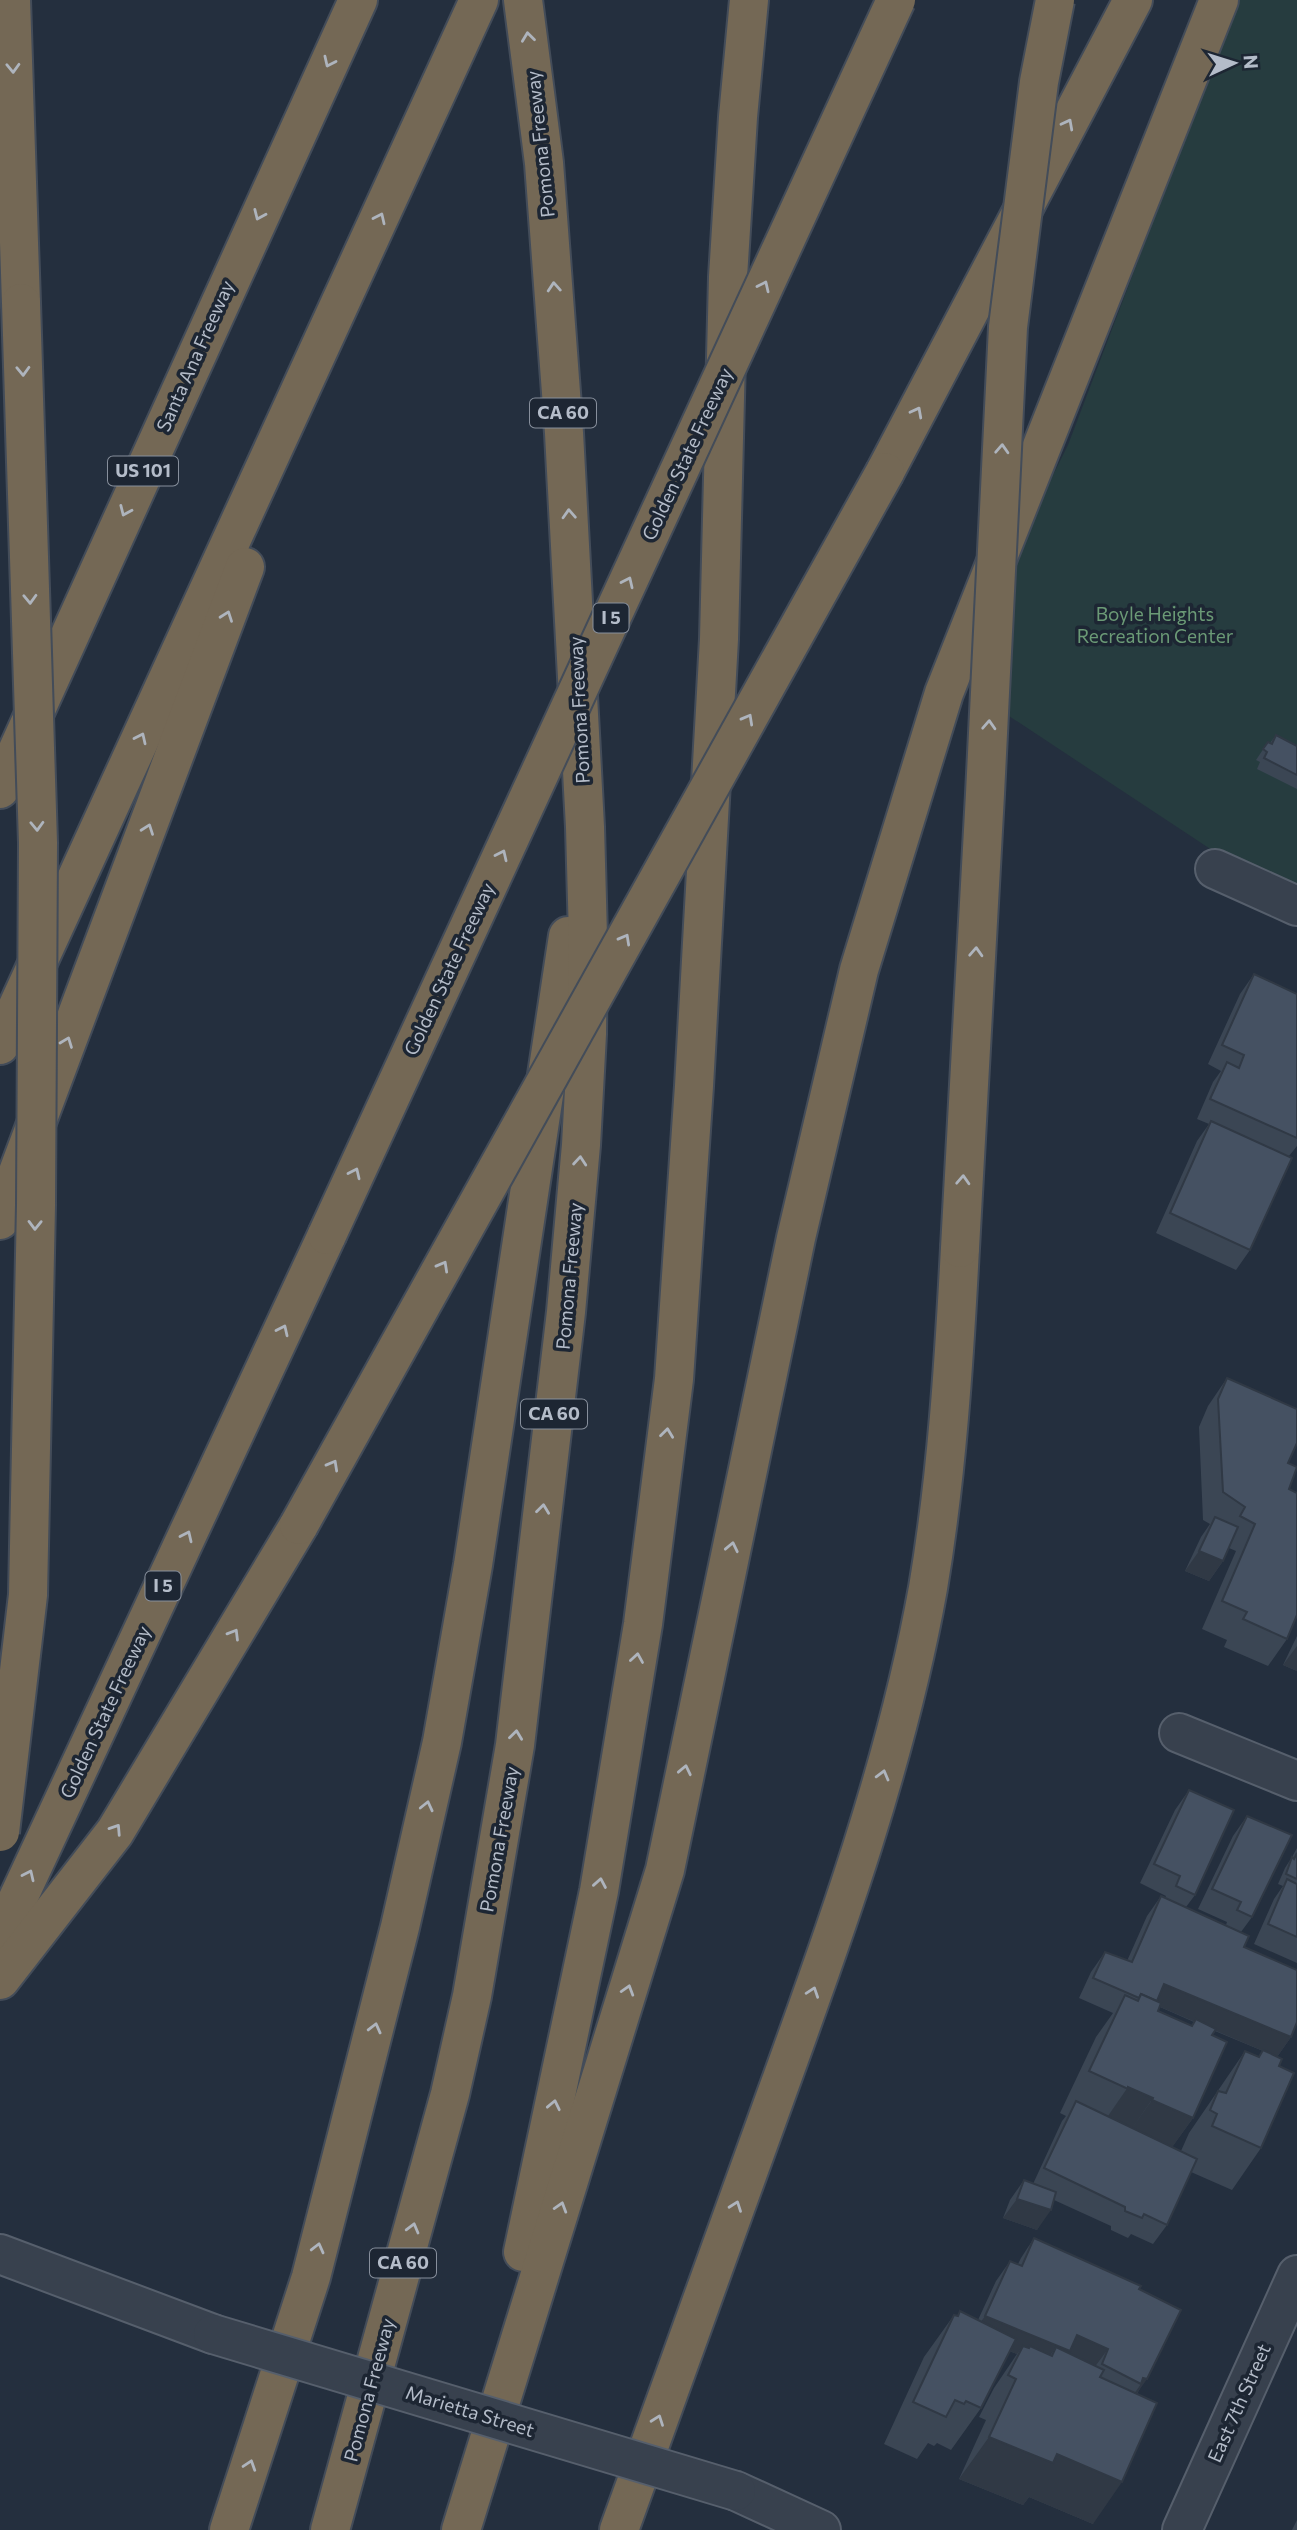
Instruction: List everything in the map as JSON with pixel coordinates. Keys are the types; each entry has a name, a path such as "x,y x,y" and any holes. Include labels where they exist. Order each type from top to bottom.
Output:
{"highway":[{"path":"0,1832 28,1595 36,1205 38,843 11,0"},
{"name":"Santa Ana Freeway","path":"0,789 358,0"},
{"path":"0,1045 479,0"},
{"name":"Pomona Freeway","path":"330,2530 450,2094 472,1996 515,1745 566,1312 581,1145 587,1034 585,827 564,433 544,163 523,0"},
{"path":"459,2530 531,2216 599,1891 643,1624 674,1378 695,1086 719,639 728,277 738,117 749,0"},
{"name":"Golden State Freeway","path":"0,1937 896,0"},
{"path":"619,2530 816,1984 851,1879 899,1716 927,1591 941,1505 952,1393 985,808 1008,327 1040,82 1055,0"},
{"path":"0,1980 115,1832 299,1525 885,472 1133,0"},
{"path":"459,2530 665,1870 796,1238 859,970 944,693 1219,0"},
{"path":"0,226 20,264"},
{"path":"0,1220 351,280"},
{"path":"229,2530 311,2277 400,1927 442,1742 473,1565 585,827"}],"street":[{"path":"1215,869 1297,906"},
{"path":"1179,1733 1297,1781"},
{"name":"Marietta Street","path":"0,2254 213,2334 736,2491 821,2530"},
{"name":"East 7th Street","path":"1182,2530 1297,2275"}],"green space":[{"name":"Boyle Heights Recreation Center","path":"1237,0 1297,0 1297,892 1224,858 1009,716 1015,551 1068,445"}],"building":[{"path":"1276,735 1297,746 1297,775 1264,758 1267,752 1263,749 1268,742 1272,744"},
{"path":"1254,974 1297,994 1297,1138 1210,1099 1227,1062 1239,1068 1244,1055 1222,1045"},
{"path":"1211,1121 1292,1158 1250,1250 1170,1213"},
{"path":"1227,1378 1297,1409 1297,1443 1288,1463 1297,1467 1289,1489 1297,1493 1297,1615 1287,1639 1243,1619 1247,1612 1222,1601 1255,1524 1240,1516 1245,1507 1223,1492 1218,1399"},
{"path":"1215,1517 1238,1527 1223,1561 1199,1551"},
{"path":"1189,1790 1234,1810 1195,1895 1176,1886 1180,1876 1154,1864"},
{"path":"1247,1816 1292,1835 1252,1917 1237,1910 1241,1902 1212,1889"},
{"path":"1297,1853 1297,1879 1286,1874 1292,1857 1294,1859"},
{"path":"1287,1879 1297,1884 1297,1937 1268,1924"},
{"path":"1161,1896 1249,1936 1244,1947 1297,1970 1297,2022 1291,2037 1164,1984 1157,2001 1141,1994 1139,1998 1093,1978 1105,1952 1132,1962"},
{"path":"1141,1994 1161,2003 1158,2011 1192,2026 1196,2019 1216,2029 1212,2035 1227,2042 1193,2118 1089,2071 1125,1995 1138,2001"},
{"path":"1263,2050 1282,2059 1279,2066 1294,2073 1261,2148 1212,2126 1217,2114 1210,2110 1218,2091 1226,2093 1245,2051 1259,2057"},
{"path":"1076,2101 1197,2159 1167,2225 1144,2214 1142,2218 1125,2211 1125,2207 1044,2168"},
{"path":"1024,2180 1056,2192 1051,2210 1017,2199"},
{"path":"1034,2238 1141,2286 1139,2289 1181,2310 1147,2379 1143,2378 1141,2384 1102,2364 1108,2349 1077,2335 1070,2351 985,2316 1010,2261 1022,2266"},
{"path":"960,2311 1016,2339 981,2408 966,2401 964,2404 955,2400 946,2417 913,2402 954,2315 958,2316"},
{"path":"1023,2346 1030,2346 1052,2356 1056,2347 1104,2370 1100,2377 1157,2403 1122,2482 1057,2454 1053,2463 989,2437 1016,2379 1008,2375"}]}
